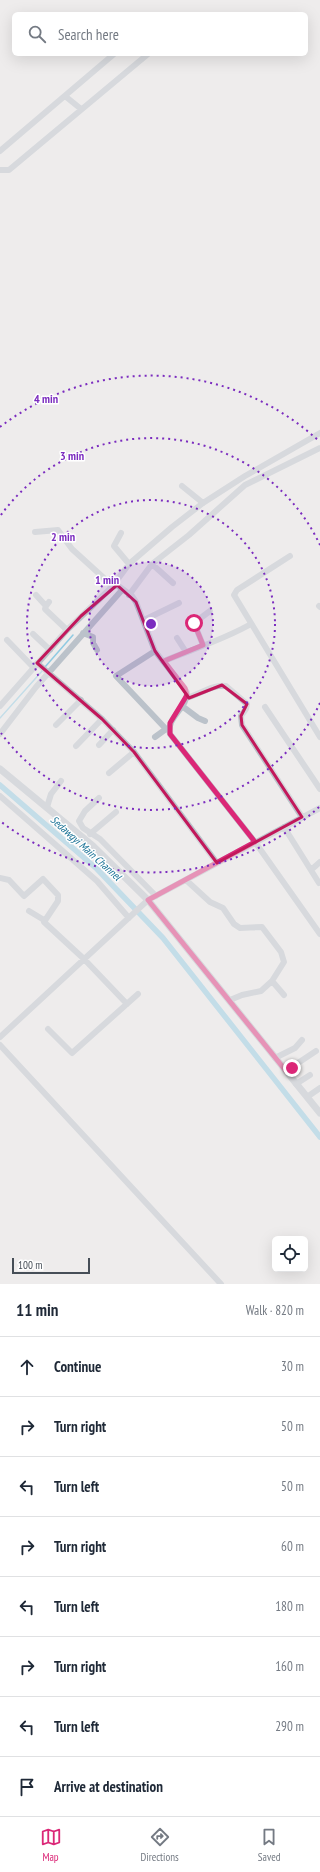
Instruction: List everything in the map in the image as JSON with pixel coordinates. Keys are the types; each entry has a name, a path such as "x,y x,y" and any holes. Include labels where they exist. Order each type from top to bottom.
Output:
{"street":[{"path":"0,151 112,56"},
{"path":"0,170 9,170 146,56"},
{"path":"65,96 81,109"},
{"path":"0,734 48,671 83,633 118,587 129,564 202,503 245,476 320,433"},
{"path":"300,444 304,455"},
{"path":"130,595 152,564 190,535 245,486 320,448"},
{"path":"182,486 202,503"},
{"path":"35,532 58,530 72,549 105,579 130,595 136,602 155,651 185,688 188,698"},
{"path":"121,533 114,546 129,564"},
{"path":"290,556 235,592 234,595 320,737"},
{"path":"152,564 173,583"},
{"path":"0,706 67,630 118,587"},
{"path":"36,595 48,604 45,609 67,630"},
{"path":"144,620 179,603"},
{"path":"203,645 194,623 210,611"},
{"path":"164,661 203,645 231,636 251,624"},
{"path":"83,633 93,637 93,643 97,650"},
{"path":"33,634 50,650"},
{"path":"178,638 186,652"},
{"path":"7,640 37,665 48,671 81,700 134,752 218,863"},
{"path":"155,651 116,676 167,730 255,842 320,934"},
{"path":"156,737 167,730 170,723 188,698 213,687 222,685 226,686 246,704 246,709 241,716 242,725 302,818"},
{"path":"188,698 200,699"},
{"path":"56,725 81,700"},
{"path":"182,706 198,718 205,721"},
{"path":"265,706 320,789"},
{"path":"76,746 102,719"},
{"path":"99,745 113,730"},
{"path":"109,773 134,752"},
{"path":"0,769 93,846 146,902 230,1000 320,1114"},
{"path":"47,807 51,794 61,781"},
{"path":"0,796 97,881 130,916"},
{"path":"99,798 85,812 79,821 90,834 100,839 156,896"},
{"path":"0,1037 146,902 320,808"},
{"path":"90,834 116,812"},
{"path":"284,827 319,884"},
{"path":"93,846 100,839"},
{"path":"311,870 320,862"},
{"path":"0,878 8,880 24,896 42,880 45,881 57,893 58,898 44,920"},
{"path":"186,880 210,902 223,908 234,924 240,928 262,927 284,957 284,962 272,981 261,991 242,995 230,1000"},
{"path":"30,911 44,920 84,958 127,1004"},
{"path":"272,981 284,995"},
{"path":"48,1029 72,1053 138,994"},
{"path":"275,1058 295,1048 302,1040"},
{"path":"0,1045 221,1284"},
{"path":"286,1071 316,1051"},
{"path":"296,1084 310,1075"},
{"path":"307,1098 320,1088"}],"highlighted area":[{"path":"117,585 136,602 155,651 189,698 222,685 247,704 241,716 242,725 302,817 217,863 134,752 102,719 37,663 81,616"}],"waterway":[{"path":"45,667 73,635"},
{"path":"0,718 43,670"},
{"name":"Sedawgyi Main Channel","path":"0,785 97,869 163,938 320,1137"}],"route":[{"path":"194,623 203,645 164,661 185,688 187,695 170,723 170,734 255,842 148,900 286,1071 292,1068"}]}
